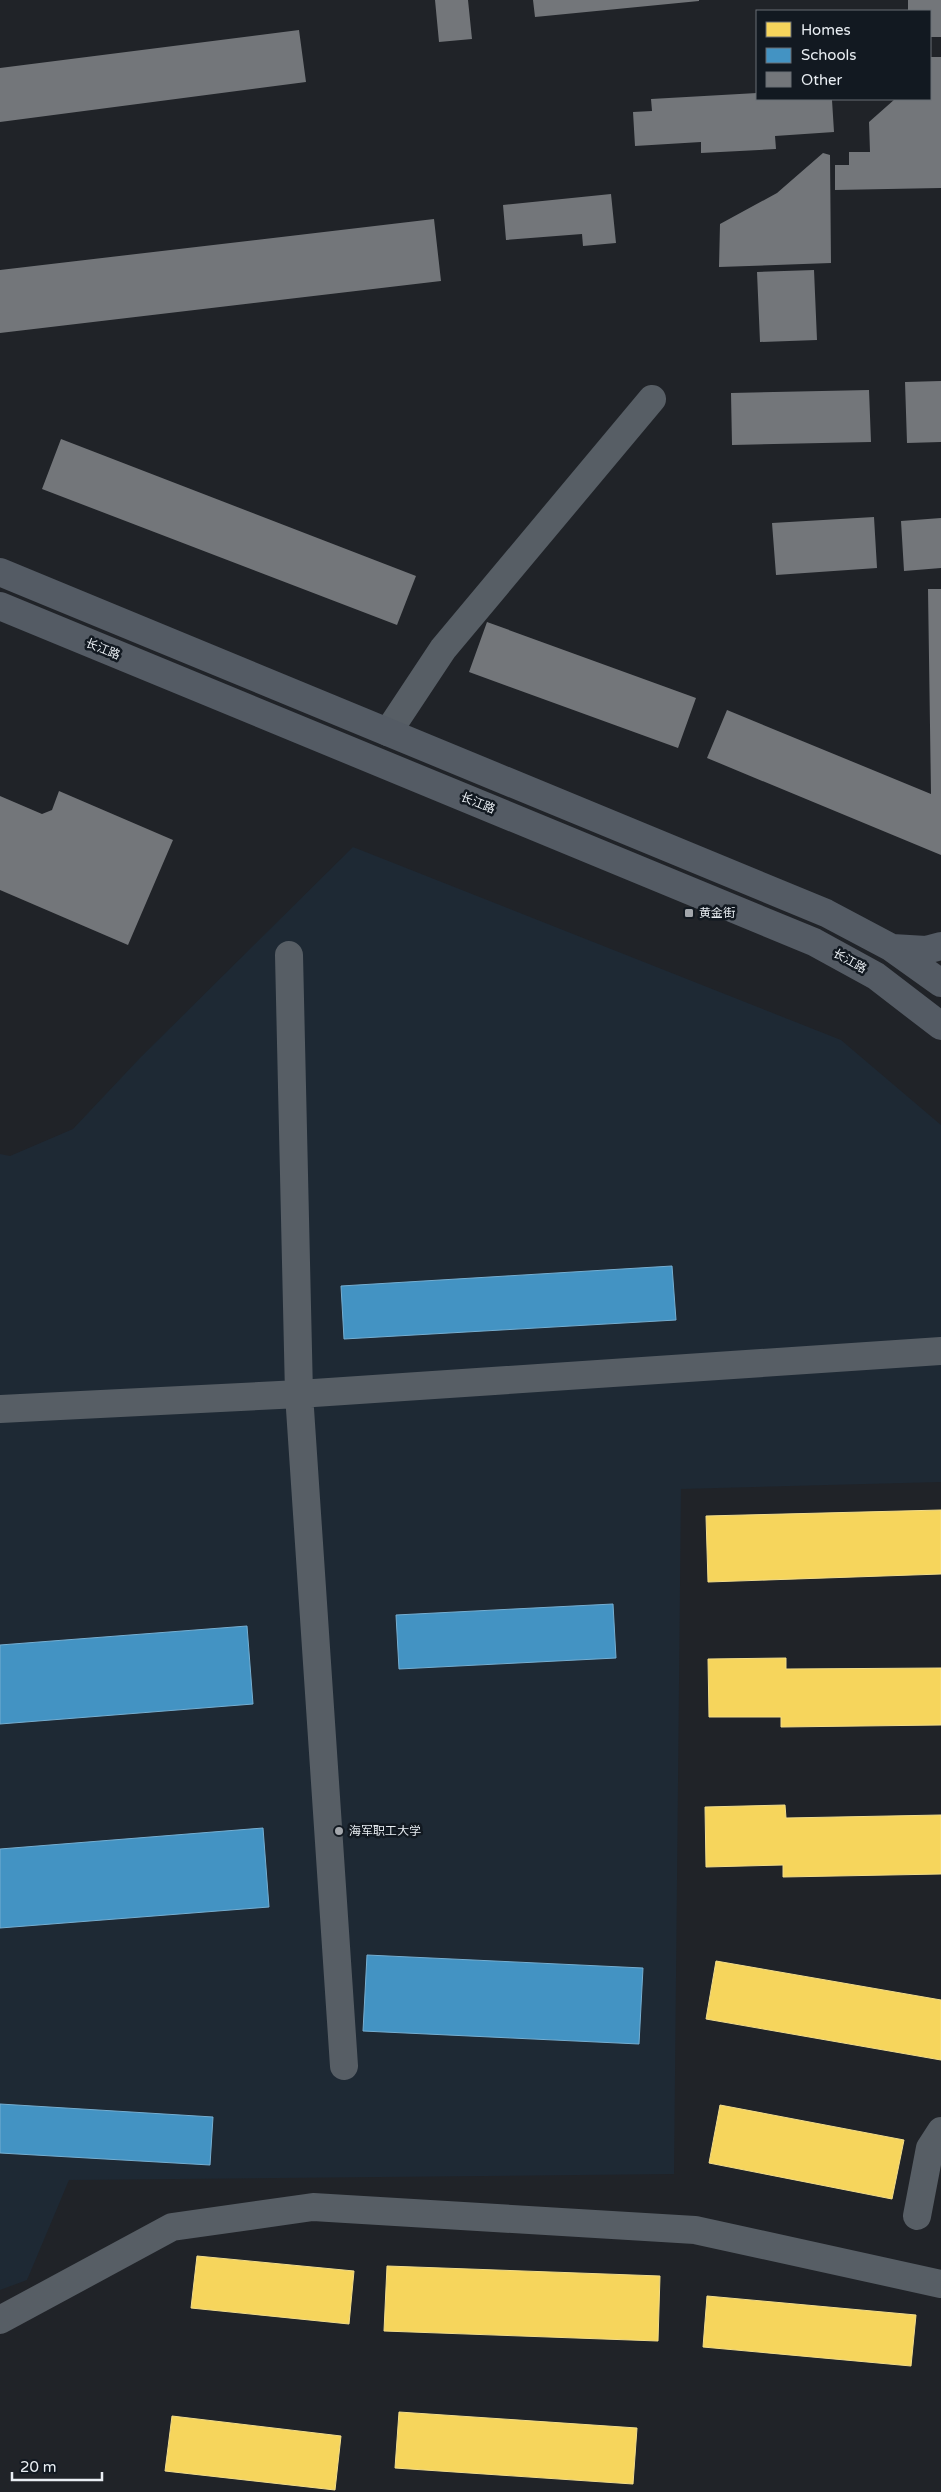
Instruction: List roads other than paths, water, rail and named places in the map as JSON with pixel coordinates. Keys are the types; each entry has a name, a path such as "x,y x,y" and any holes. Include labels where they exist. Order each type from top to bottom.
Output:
{"highway":[{"path":"0,572 826,913 892,948 941,983"},
{"name":"长江路","path":"0,606 814,942 876,976 941,1026"},
{"path":"892,948 926,950 941,946"}],"street":[{"path":"388,732 443,649 652,399"},
{"path":"290,955 299,1394 344,2066"},
{"path":"0,1409 299,1394 941,1351"},
{"path":"917,2216 930,2148 941,2131"},
{"path":"0,2320 172,2227 313,2207 695,2230 941,2284"}],"place":[{"name":"黄金街","path":"689,913"},
{"name":"海军职工大学","path":"339,1831"}]}
